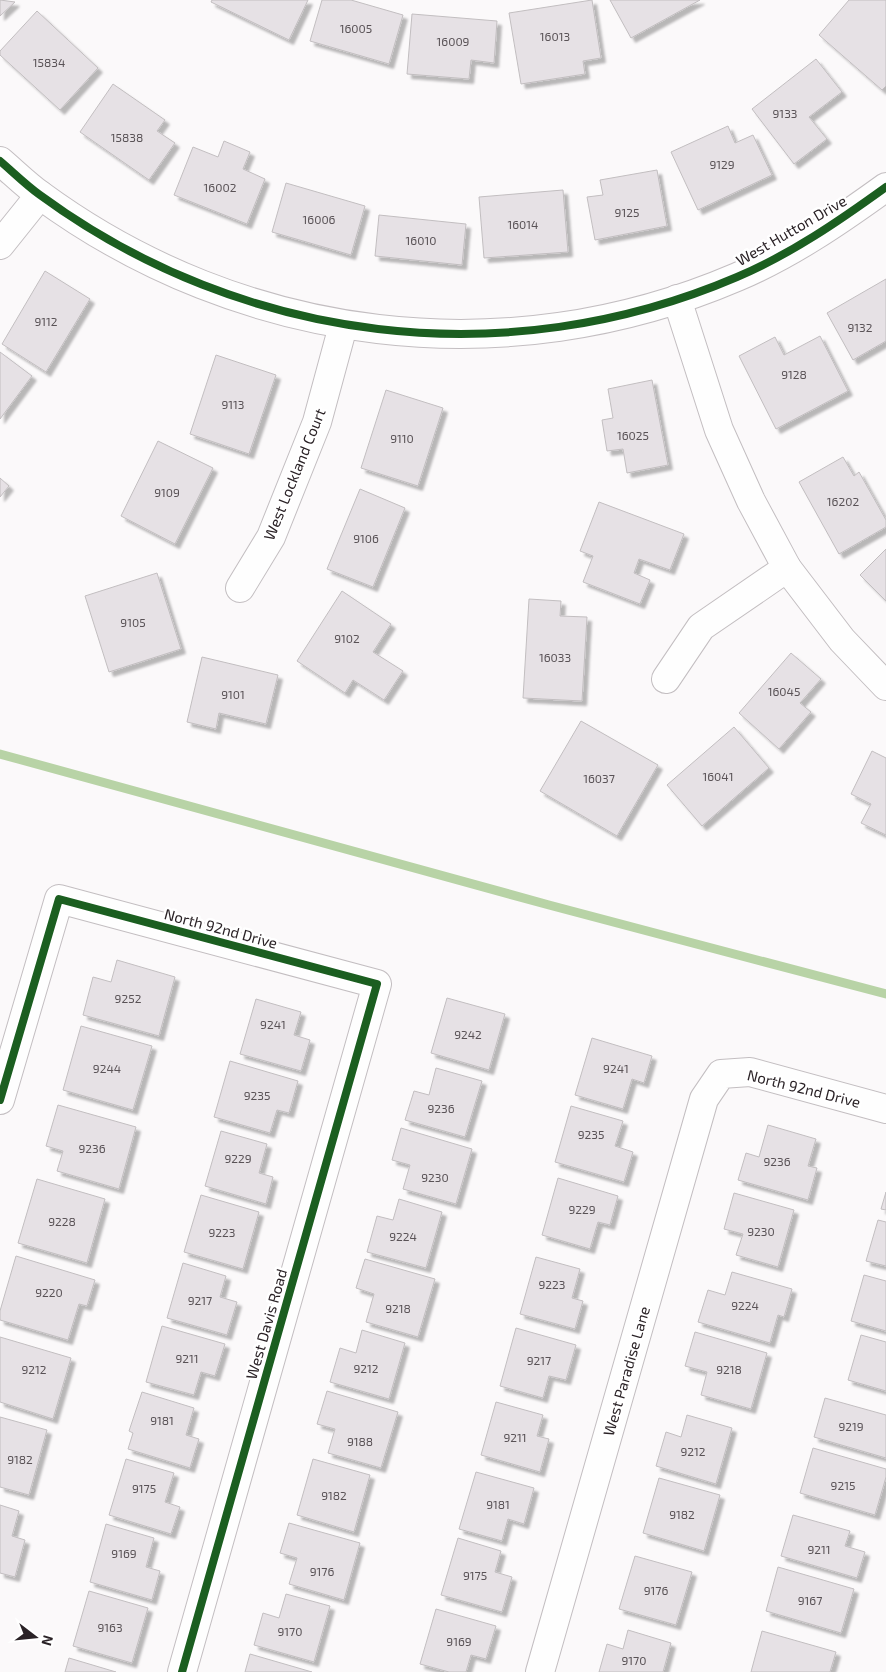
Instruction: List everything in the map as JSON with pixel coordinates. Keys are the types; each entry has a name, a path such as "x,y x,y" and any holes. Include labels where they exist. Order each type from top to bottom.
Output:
{"street":[{"name":"West Hutton Drive","path":"0,161 40,195 112,242 180,277 267,308 343,326 396,332 468,335 540,331 596,321 676,299 738,277 784,254 835,224 886,187"},
{"path":"0,246 40,195"},
{"path":"676,299 719,430 751,501 787,568 842,640 886,686"},
{"name":"West Lockland Court","path":"240,588 271,537 318,422 343,326"},
{"path":"666,679 701,627 787,568"},
{"name":"North 92nd Drive","path":"0,1100 58,899 377,984"},
{"name":"West Davis Road","path":"182,1672 377,984"},
{"name":"North 92nd Drive","path":"721,1074 750,1072 886,1108"},
{"name":"West Paradise Lane","path":"540,1672 704,1099 721,1074"}],"building":[{"path":"0,0 15,2 0,16"},
{"path":"212,0 308,0 289,40 211,2"},
{"path":"322,0 351,0 403,15 389,64 310,41"},
{"path":"592,0 601,58 583,61 585,74 521,84 509,13"},
{"path":"610,0 700,0 631,38"},
{"path":"849,0 886,0 886,86 882,90 819,35"},
{"path":"37,11 98,68 60,110 0,55 0,51"},
{"path":"412,14 497,21 494,63 471,60 469,79 407,74"},
{"path":"816,59 842,92 809,117 827,139 794,164 752,109"},
{"path":"113,84 165,120 157,131 175,143 149,180 80,132"},
{"path":"728,126 735,143 753,135 772,175 698,210 671,152"},
{"path":"224,141 250,152 243,169 265,179 247,224 174,195 193,147 218,157"},
{"path":"657,170 667,226 595,240 587,197 603,195 600,180"},
{"path":"286,183 365,206 351,255 272,232"},
{"path":"563,190 568,252 484,258 479,197"},
{"path":"379,215 466,224 462,265 375,256"},
{"path":"45,271 90,299 46,372 2,344"},
{"path":"886,279 886,341 853,360 827,313"},
{"path":"820,336 848,391 776,429 739,356 775,337 784,355"},
{"path":"0,352 32,376 0,419"},
{"path":"216,355 276,375 249,454 190,434"},
{"path":"652,380 668,465 627,473 623,449 607,451 602,420 613,418 608,389"},
{"path":"386,390 443,408 418,486 361,468"},
{"path":"158,441 213,468 175,544 121,516"},
{"path":"843,457 854,476 859,472 886,520 886,527 839,554 799,482"},
{"path":"0,478 9,486 0,497"},
{"path":"360,489 405,508 373,587 327,569"},
{"path":"599,502 684,534 670,570 639,559 634,573 650,580 640,604 583,582 593,556 580,551"},
{"path":"886,549 886,601 860,575"},
{"path":"157,573 181,649 109,672 85,596"},
{"path":"342,591 391,624 373,652 403,671 384,700 353,680 345,693 297,661"},
{"path":"529,599 561,601 560,616 587,617 582,701 523,698"},
{"path":"791,653 821,679 800,703 811,712 779,749 739,713"},
{"path":"202,657 278,675 266,724 219,713 216,729 187,722"},
{"path":"581,721 658,765 617,836 540,791"},
{"path":"734,727 769,768 702,826 667,785"},
{"path":"872,751 886,758 886,835 861,823 871,804 851,794"},
{"path":"117,960 175,977 159,1036 83,1015 93,977 111,982"},
{"path":"447,998 505,1014 489,1070 431,1053"},
{"path":"256,999 301,1012 294,1035 310,1040 301,1071 240,1054"},
{"path":"81,1026 152,1046 133,1110 63,1090"},
{"path":"592,1038 652,1056 644,1083 632,1079 623,1109 575,1095"},
{"path":"230,1061 298,1081 289,1113 277,1110 270,1133 214,1117"},
{"path":"436,1068 482,1081 465,1137 405,1120 414,1091 429,1095"},
{"path":"58,1105 136,1127 119,1189 57,1171 63,1151 46,1146"},
{"path":"571,1106 623,1121 615,1146 633,1152 624,1182 555,1162"},
{"path":"768,1125 816,1139 808,1166 817,1168 808,1200 738,1180 746,1153 759,1157"},
{"path":"401,1128 472,1149 456,1204 403,1189 410,1165 392,1160"},
{"path":"221,1131 267,1144 259,1173 273,1177 266,1204 205,1186"},
{"path":"558,1178 618,1196 610,1225 598,1222 590,1249 542,1235"},
{"path":"37,1179 105,1199 87,1263 18,1243"},
{"path":"886,1192 886,1210 881,1209"},
{"path":"734,1193 794,1210 778,1267 736,1255 743,1234 724,1229"},
{"path":"201,1195 259,1212 243,1269 184,1252"},
{"path":"399,1199 442,1212 426,1268 367,1252 377,1216 393,1220"},
{"path":"878,1220 886,1222 886,1266 866,1261"},
{"path":"16,1256 95,1280 87,1306 79,1304 68,1340 0,1320 0,1311"},
{"path":"536,1257 580,1269 572,1298 583,1301 575,1329 520,1314"},
{"path":"365,1259 435,1279 418,1337 366,1322 374,1294 356,1288"},
{"path":"183,1263 226,1276 220,1297 237,1302 227,1335 167,1318"},
{"path":"732,1272 792,1289 784,1317 778,1315 770,1343 698,1322 708,1290 725,1295"},
{"path":"864,1275 886,1281 886,1331 851,1321"},
{"path":"162,1326 225,1344 215,1376 201,1372 194,1395 146,1382"},
{"path":"516,1328 576,1345 566,1380 549,1376 543,1398 500,1386"},
{"path":"362,1330 405,1343 389,1399 330,1382 340,1348 356,1353"},
{"path":"695,1332 767,1353 751,1409 701,1395 707,1372 685,1366"},
{"path":"861,1335 886,1342 886,1391 848,1380"},
{"path":"0,1337 71,1358 53,1419 0,1402"},
{"path":"327,1391 398,1412 381,1468 328,1453 335,1429 317,1424"},
{"path":"142,1392 194,1408 186,1435 199,1439 190,1468 128,1449 133,1433 129,1431"},
{"path":"825,1398 886,1415 886,1458 814,1437"},
{"path":"496,1402 543,1415 537,1436 549,1439 540,1472 481,1455"},
{"path":"687,1415 732,1428 716,1484 656,1466 666,1432 681,1437"},
{"path":"0,1417 47,1430 29,1495 0,1487"},
{"path":"813,1448 886,1469 886,1477 875,1515 800,1493"},
{"path":"126,1459 174,1473 165,1502 180,1507 171,1534 109,1515"},
{"path":"313,1459 370,1475 354,1532 297,1515"},
{"path":"476,1472 534,1488 524,1524 508,1519 502,1541 459,1529"},
{"path":"659,1478 720,1495 704,1551 643,1533"},
{"path":"0,1505 19,1511 12,1536 25,1540 15,1577 0,1573"},
{"path":"793,1515 850,1531 845,1546 865,1552 857,1578 781,1556"},
{"path":"289,1523 360,1543 344,1600 289,1584 297,1558 280,1553"},
{"path":"106,1524 154,1538 146,1567 160,1571 152,1600 90,1582"},
{"path":"458,1538 501,1551 495,1572 512,1577 502,1612 441,1595"},
{"path":"635,1556 692,1572 676,1625 619,1609"},
{"path":"778,1567 854,1589 841,1633 766,1611"},
{"path":"89,1591 148,1608 132,1663 73,1646"},
{"path":"286,1594 330,1606 314,1662 254,1645 263,1613 279,1618"},
{"path":"436,1609 496,1626 486,1659 471,1655 466,1672 449,1672 420,1664"},
{"path":"628,1630 671,1643 663,1672 599,1672 607,1644 623,1649"},
{"path":"762,1631 836,1652 830,1672 751,1672"},
{"path":"250,1654 312,1672 245,1672"},
{"path":"69,1658 116,1672 65,1672"}],"waterway":[{"path":"0,754 549,905 886,994"}],"cycle path":[{"path":"0,161 40,195 119,245 202,285 289,313 378,329 468,334 559,327 649,308 757,268 832,224 886,187"},
{"path":"0,1100 59,899 377,984 182,1672"}]}
